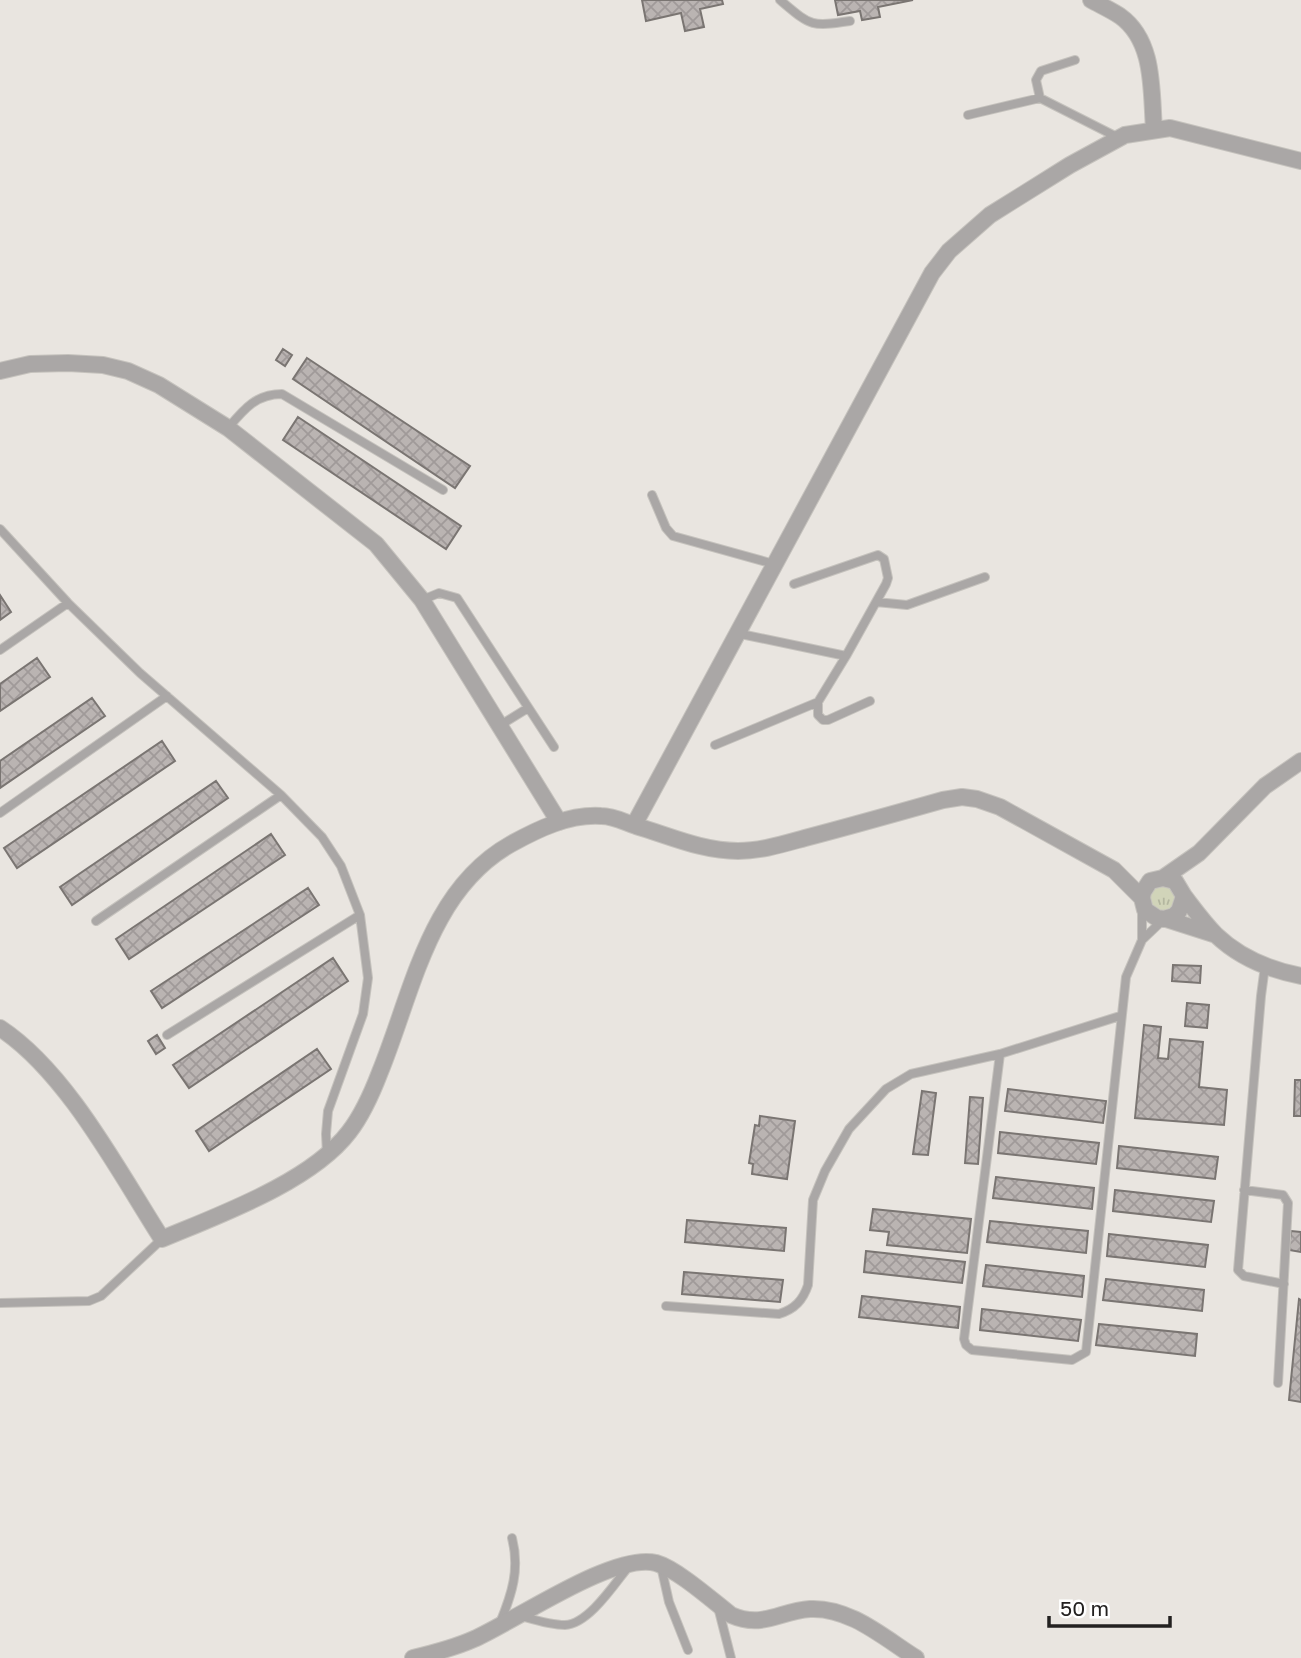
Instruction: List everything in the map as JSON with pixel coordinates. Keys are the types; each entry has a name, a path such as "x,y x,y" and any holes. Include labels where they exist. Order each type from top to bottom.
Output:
{"street":[{"path":"1091,0 1121,17 1146,50 1154,129"},
{"path":"634,825 932,273 949,251 990,215 1018,196 1119,138 1154,129 1170,128 1195,133 1301,161"},
{"path":"0,371 30,364 103,365 128,371 159,385 228,428 376,544 422,600 559,822"},
{"path":"1142,901 1146,886 1199,853 1265,786 1301,761"},
{"path":"0,1028 18,1040 84,1115 162,1239 273,1189 327,1154 348,1134 369,1100 432,932 446,905 468,877 509,845 559,822 600,816 615,817 696,846 738,851 783,844 943,800 977,799 1000,807 1114,870 1175,881 1216,935 1265,966 1301,976"},
{"path":"1165,919 1179,911 1199,853"},
{"path":"1114,870 1151,915 1216,935"},
{"path":"412,1658 459,1645 607,1571 642,1561 661,1565 731,1615 743,1620 754,1621 810,1609 838,1612 855,1619 916,1658"}],"lane":[{"path":"780,0 811,24 819,26 850,21"},
{"path":"1040,97 1036,80 1041,71 1075,60"},
{"path":"968,115 1040,97 1119,138"},
{"path":"228,428 256,399 268,394 282,394 443,490"},
{"path":"652,495 666,527 673,536 774,564"},
{"path":"0,529 68,603 167,696 281,795 322,837 341,866 360,915 368,978 363,1014 328,1111 327,1154"},
{"path":"794,584 878,555 882,556 888,578 818,702 818,715 823,720 828,720 870,701"},
{"path":"876,602 907,605 985,577"},
{"path":"422,600 439,593 457,598 554,747"},
{"path":"0,650 68,603"},
{"path":"736,633 846,656"},
{"path":"0,813 167,696"},
{"path":"715,745 818,702"},
{"path":"499,726 528,708"},
{"path":"96,921 281,795"},
{"path":"1000,1054 965,1345 972,1350 1072,1360 1086,1352 1120,1016 1126,977 1142,940 1142,901"},
{"path":"167,1035 360,915"},
{"path":"1142,940 1165,919"},
{"path":"1265,966 1238,1270 1244,1276 1284,1284"},
{"path":"666,1306 779,1314 794,1307 805,1295 808,1285 813,1200 825,1171 849,1129 886,1089 911,1074 1000,1054 1120,1016"},
{"path":"1244,1190 1283,1195 1287,1199 1278,1382"},
{"path":"0,1303 89,1301 101,1296 162,1239"},
{"path":"498,1626 512,1595 516,1564 512,1538"},
{"path":"518,1615 555,1624 566,1625 574,1622 598,1603 632,1562"},
{"path":"661,1565 669,1602 688,1650"},
{"path":"717,1604 731,1658"}],"green space":[{"path":"1163,886 1172,890 1176,899 1172,908 1163,912 1154,908 1150,899 1154,890"}],"building":[{"path":"642,0 722,0 723,4 700,9 704,27 685,31 681,13 646,21"},
{"path":"835,0 913,0 878,7 880,17 862,20 860,11 838,15"},
{"path":"283,349 292,355 285,366 276,360"},
{"path":"307,358 470,466 455,488 293,379"},
{"path":"298,417 461,526 446,549 283,440"},
{"path":"0,595 11,612 0,620"},
{"path":"37,658 50,677 0,711 0,684"},
{"path":"92,698 105,716 0,788 0,761"},
{"path":"162,741 175,761 17,868 4,848"},
{"path":"216,781 228,798 72,905 60,887"},
{"path":"271,834 285,855 129,959 116,939"},
{"path":"308,888 319,905 162,1008 151,991"},
{"path":"333,958 348,981 189,1088 173,1065"},
{"path":"1173,965 1201,966 1200,983 1172,981"},
{"path":"1187,1003 1209,1005 1207,1028 1185,1026"},
{"path":"1144,1025 1161,1027 1158,1058 1168,1059 1170,1039 1203,1042 1199,1087 1227,1090 1224,1125 1135,1118"},
{"path":"157,1035 165,1048 156,1054 148,1041"},
{"path":"317,1049 331,1069 209,1151 196,1131"},
{"path":"1295,1080 1301,1080 1301,1116 1294,1116"},
{"path":"1008,1089 1106,1101 1103,1123 1005,1111"},
{"path":"922,1091 936,1093 928,1155 913,1154"},
{"path":"970,1097 983,1098 978,1164 965,1163"},
{"path":"760,1116 795,1121 787,1179 752,1174 753,1164 749,1163 755,1125 759,1126"},
{"path":"1000,1132 1099,1143 1096,1164 998,1153"},
{"path":"1119,1146 1218,1157 1215,1179 1117,1168"},
{"path":"996,1177 1094,1188 1092,1209 993,1198"},
{"path":"1115,1190 1214,1201 1211,1222 1113,1211"},
{"path":"873,1209 971,1219 967,1253 887,1245 889,1232 870,1230"},
{"path":"687,1220 786,1228 784,1251 685,1242"},
{"path":"990,1221 1088,1231 1086,1253 987,1242"},
{"path":"1291,1231 1301,1232 1301,1252 1289,1250"},
{"path":"1109,1234 1208,1245 1205,1267 1107,1256"},
{"path":"866,1251 965,1262 962,1283 864,1272"},
{"path":"986,1265 1084,1276 1082,1297 983,1286"},
{"path":"684,1272 783,1280 780,1302 682,1294"},
{"path":"1106,1279 1204,1290 1202,1311 1103,1300"},
{"path":"862,1296 960,1307 958,1328 859,1317"},
{"path":"1299,1299 1301,1300 1301,1402 1289,1400"},
{"path":"982,1309 1081,1320 1078,1341 980,1330"},
{"path":"1099,1324 1197,1334 1195,1356 1096,1345"}]}
